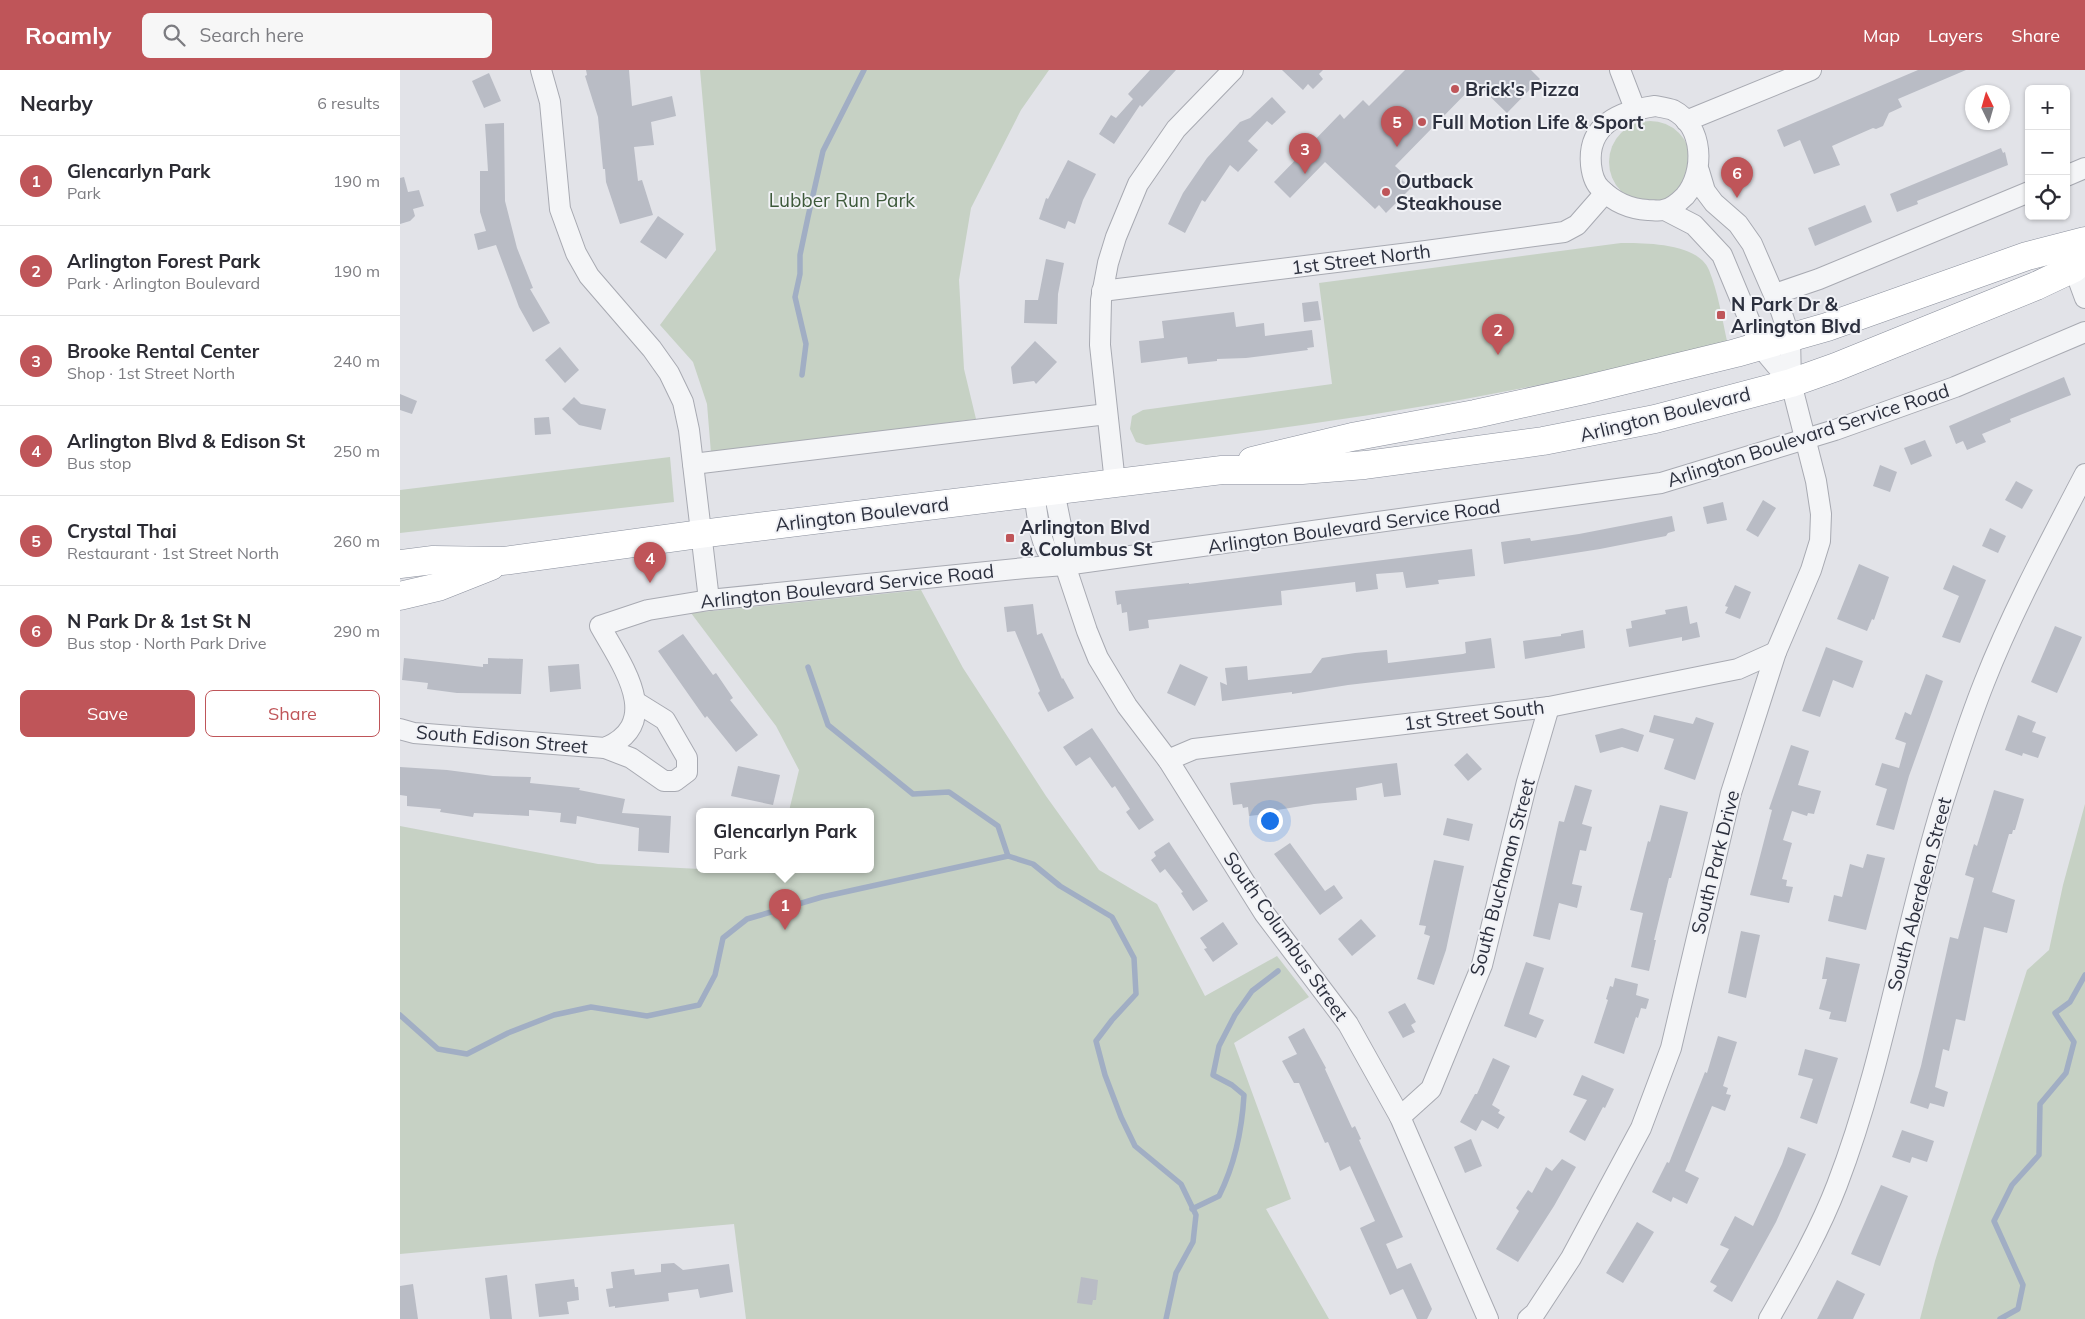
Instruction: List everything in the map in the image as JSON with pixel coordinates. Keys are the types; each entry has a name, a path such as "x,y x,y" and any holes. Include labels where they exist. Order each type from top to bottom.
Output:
{"highway":[{"name":"Arlington Boulevard","path":"1222,470 1291,450 1584,390 1760,346 1887,306 2027,256 2085,241"},
{"name":"Arlington Boulevard","path":"400,564 433,560 503,561 700,534 1222,470 1302,470 1365,465 1534,443 1656,419 1791,383 1888,348 2036,286 2079,264"},
{"name":"Arlington Boulevard","path":"400,596 438,587 503,561"}],"street":[{"path":"541,70 550,102 560,209 566,231 576,254 589,276 652,349 669,373 682,402 693,464 709,600"},
{"path":"1115,483 1100,345 1102,291 1116,237 1138,184 1176,129 1233,70"},
{"path":"1620,70 1635,109"},
{"path":"1686,121 1811,70"},
{"path":"1654,106 1672,110 1686,121 1696,138 1699,171 1706,191 1714,203 1738,224 1784,291 1790,338 1791,383 1760,346 1722,255 1694,225 1665,210 1642,210 1625,206 1605,194 1597,186 1592,174 1590,156 1594,139 1604,124 1615,117 1635,109 1654,106"},
{"path":"2068,175 2085,168"},
{"path":"1665,210 1680,201 1692,187 1699,171"},
{"name":"1st Street North","path":"1102,291 1409,254 1564,232 1577,225 1605,194"},
{"path":"1784,291 1819,279 2025,194"},
{"path":"2079,264 2085,298"},
{"name":"Arlington Boulevard Service Road","path":"600,626 648,610 709,600 1015,568 1065,565 1661,483 1834,430 1955,387 2085,332"},
{"name":"South Park Drive","path":"1528,1319 1535,1313 1571,1258 1641,1128 1671,1048 1731,792 1776,652 1811,570 1820,541 1820,506 1806,438 1791,383"},
{"path":"693,464 1107,414"},
{"name":"South Aberdeen Street","path":"1769,1319 1812,1243 1837,1186 1877,1062 1927,858 1944,798 1984,683 2023,596 2085,474"},
{"name":"South Columbus Street","path":"1044,492 1066,550 1065,565 1080,614 1098,658 1126,706 1168,760 1264,913 1348,1024 1400,1118 1488,1319"},
{"name":"South Edison Street","path":"600,626 630,679 636,702 634,724 618,742 605,748"},
{"name":"1st Street South","path":"1168,760 1194,749 1549,707 1738,668 1776,652"},
{"name":"South Edison Street","path":"400,729 414,733 605,748 631,758 664,781 675,781 687,772 688,758 665,720 636,702"},
{"name":"South Buchanan Street","path":"1400,1118 1432,1089 1482,965 1527,782 1549,707"}],"green space":[{"name":"Lubber Run Park","path":"700,70 1049,70 1021,110 971,208 959,280 964,369 976,419 711,453 707,404 693,362 660,325 716,250"},
{"path":"1650,121 1666,125 1679,133 1687,146 1691,162 1687,178 1679,191 1666,199 1650,203 1634,199 1621,191 1613,178 1609,162 1613,146 1621,133 1634,125"},
{"path":"1621,243 1670,246 1694,254 1703,261 1709,270 1715,287 1727,341 1579,377 1456,401 1353,418 1146,445 1136,442 1130,429 1132,416 1143,410 1332,384 1319,283"},
{"path":"670,457 674,502 400,533 400,490"},
{"path":"921,590 963,668 1046,796 1099,870 1157,904 1205,996 1277,956 1309,997 1234,1043 1291,1199 1266,1209 1329,1319 746,1319 734,1224 400,1254 400,826 598,864 696,869 696,873 874,873 874,808 790,808 799,770 776,726 691,613"},
{"path":"2085,804 2085,1319 1920,1319 1935,1261 2027,970 2049,950 2063,885"}],"building":[{"path":"586,70 629,70 632,106 672,96 676,116 651,122 654,145 634,147 638,181 642,180 653,215 620,224 606,182 605,169 603,169 598,117 585,76 587,75"},
{"path":"1150,70 1176,70 1142,107 1140,105 1114,144 1099,134 1111,115 1116,118 1133,99 1128,94"},
{"path":"1282,70 1323,70 1319,74 1323,79 1313,89 1308,84 1303,90"},
{"path":"1405,70 1531,70 1540,79 1507,113 1476,83 1395,166 1406,176 1402,180 1411,188 1386,213 1379,205 1375,209 1325,162 1290,198 1274,182 1340,114 1344,119 1363,100 1369,106"},
{"path":"1918,70 1966,70 1898,99 1902,107 1889,113 1883,126 1876,129 1873,128 1832,146 1840,165 1814,174 1800,140 1784,147 1777,130"},
{"path":"489,73 501,101 484,108 472,81"},
{"path":"1272,97 1286,112 1272,125 1267,121 1248,141 1258,150 1238,172 1230,165 1205,202 1202,200 1185,233 1168,224 1183,193 1207,158 1240,122 1250,118"},
{"path":"504,123 505,201 517,248 533,288 530,289 550,323 533,332 519,307 496,245 478,250 474,234 486,231 480,212 480,171 488,171 485,124"},
{"path":"2001,148 2003,153 2005,152 2008,165 1917,201 1918,204 1897,212 1890,194"},
{"path":"1068,160 1096,174 1083,200 1075,224 1068,221 1065,229 1039,219 1046,198 1048,199"},
{"path":"404,177 408,192 419,190 424,206 413,209 415,216 410,221 400,224 400,178"},
{"path":"1865,205 1872,222 1815,246 1808,228"},
{"path":"658,216 684,234 666,259 640,242"},
{"path":"1046,259 1064,263 1058,294 1057,324 1024,323 1025,300 1038,300"},
{"path":"1318,301 1321,320 1304,322 1302,303"},
{"path":"1234,312 1236,327 1264,323 1265,336 1312,330 1314,347 1307,348 1308,350 1246,358 1217,359 1217,361 1188,364 1187,357 1141,363 1139,341 1164,338 1162,321"},
{"path":"1035,341 1057,362 1036,384 1034,381 1013,384 1011,367"},
{"path":"560,347 579,370 565,383 545,360"},
{"path":"2064,377 2071,395 2010,419 2011,422 1982,434 1986,442 1967,450 1963,441 1956,444 1949,426"},
{"path":"400,394 417,401 412,414 400,410"},
{"path":"574,397 581,404 606,409 601,430 579,425 562,409"},
{"path":"549,417 551,434 535,435 534,418"},
{"path":"1925,440 1932,456 1911,465 1904,448"},
{"path":"1880,465 1897,472 1890,492 1873,486"},
{"path":"2016,481 2033,490 2022,509 2005,500"},
{"path":"1763,500 1776,508 1758,537 1746,530"},
{"path":"1723,502 1727,520 1707,524 1703,507"},
{"path":"1672,516 1675,531 1668,533 1666,536 1600,549 1504,564 1501,542 1530,538 1531,541 1579,534"},
{"path":"1990,528 2006,536 1998,553 1982,546"},
{"path":"1472,549 1475,576 1438,580 1439,584 1406,588 1403,572 1376,574 1378,589 1356,592 1355,582 1281,591 1282,605 1148,620 1149,628 1129,631 1127,612 1122,613 1121,604 1117,605 1115,591 1189,584"},
{"path":"1859,564 1889,577 1874,620 1872,619 1867,631 1837,619"},
{"path":"1953,565 1986,580 1960,643 1942,637 1959,596 1943,589"},
{"path":"1735,585 1751,592 1740,619 1725,613 1728,607 1725,606"},
{"path":"1033,604 1037,635 1042,633 1062,679 1074,698 1048,712 1038,693 1040,691 1015,631 1007,632 1004,607"},
{"path":"1687,606 1690,624 1697,622 1700,637 1682,641 1682,637 1629,647 1626,629 1632,628 1631,621 1666,614 1665,610"},
{"path":"2055,626 2082,637 2057,693 2031,682"},
{"path":"1583,630 1585,648 1525,659 1523,641 1561,636 1561,634"},
{"path":"683,634 713,675 716,673 733,698 730,700 758,735 736,752 707,716 705,718 658,651"},
{"path":"1491,638 1495,668 1222,701 1220,682 1227,685 1225,668 1247,666 1248,680 1311,673 1322,658 1387,650 1388,663 1463,654 1466,653 1465,642"},
{"path":"1826,647 1863,661 1853,688 1833,680 1820,717 1802,711"},
{"path":"404,658 483,667 483,664 488,664 488,658 523,659 521,694 457,693 427,689 428,683 402,680"},
{"path":"579,664 581,689 550,692 548,666"},
{"path":"1180,664 1208,677 1195,706 1167,693"},
{"path":"1926,674 1943,681 1909,776 1894,830 1876,825 1887,789 1875,785 1882,763 1899,768 1906,743 1895,739 1905,712 1911,715"},
{"path":"1654,715 1693,724 1696,717 1714,723 1695,780 1664,769 1674,739 1649,732"},
{"path":"2018,715 2036,722 2032,732 2046,737 2038,758 2023,753 2022,756 2005,750"},
{"path":"1092,728 1154,820 1139,830 1126,812 1130,809 1115,786 1112,788 1090,757 1076,766 1063,747"},
{"path":"1622,728 1644,735 1638,752 1622,747 1600,753 1595,735"},
{"path":"1791,745 1809,751 1798,785 1821,791 1814,814 1808,813 1807,816 1792,811 1783,840 1792,843 1782,879 1787,880 1786,886 1793,887 1789,903 1750,895 1772,810 1769,809"},
{"path":"1467,753 1482,769 1468,781 1454,765"},
{"path":"1397,763 1401,795 1384,797 1382,783 1356,788 1357,800 1314,804 1266,812 1266,814 1249,816 1248,807 1243,808 1242,804 1233,805 1230,783"},
{"path":"738,766 780,775 773,805 731,796"},
{"path":"400,767 447,770 493,776 531,777 530,783 580,788 579,790 625,799 622,813 671,816 669,853 638,851 639,828 577,816 576,824 560,822 561,813 529,810 529,816 474,813 473,817 440,812 441,809 407,806 407,796 400,795"},
{"path":"1575,785 1592,790 1582,824 1592,827 1586,851 1580,850 1572,884 1582,886 1577,908 1559,903 1550,940 1533,936 1559,821 1564,822"},
{"path":"1994,790 2024,799 2015,830 2013,830 2012,834 2009,834 1992,892 2015,900 2007,933 1984,927 1965,1021 1956,1019 1949,1051 1943,1049 1935,1087 1948,1092 1944,1107 1930,1103 1928,1109 1910,1103 1921,1066 1950,937 1958,939 1974,878 1965,875 1974,844 1977,846"},
{"path":"1660,805 1688,812 1671,878 1669,878 1654,940 1656,940 1649,971 1631,967 1643,913 1630,910 1648,841 1650,842"},
{"path":"1447,818 1473,824 1469,841 1443,835"},
{"path":"1169,842 1208,901 1193,911 1181,893 1183,892 1165,869 1160,873 1151,860 1156,856 1154,852"},
{"path":"1290,843 1325,891 1334,885 1343,898 1320,915 1274,854"},
{"path":"1867,854 1885,858 1866,930 1828,921 1834,895 1842,897 1850,864 1863,868"},
{"path":"1434,860 1464,866 1446,950 1434,985 1417,979 1430,936 1424,934 1426,926 1419,925"},
{"path":"1361,919 1376,936 1352,956 1338,939"},
{"path":"1223,922 1238,944 1213,962 1204,949 1207,948 1200,938"},
{"path":"1741,931 1760,935 1746,998 1728,993"},
{"path":"1826,957 1860,964 1846,1022 1829,1019 1831,1012 1819,1009 1827,979 1822,979"},
{"path":"1526,962 1544,968 1529,1014 1544,1020 1536,1038 1504,1026"},
{"path":"1615,978 1638,984 1636,995 1649,999 1646,1009 1641,1008 1638,1018 1636,1017 1624,1054 1594,1043 1608,1000 1606,999 1610,986 1613,987"},
{"path":"1405,1003 1416,1022 1411,1025 1415,1032 1403,1038 1388,1012"},
{"path":"1304,1028 1326,1068 1352,1128 1355,1126 1361,1139 1359,1140 1403,1237 1386,1244 1397,1269 1411,1263 1432,1309 1427,1319 1417,1319 1403,1289 1390,1295 1360,1228 1375,1221 1350,1166 1340,1171 1328,1142 1325,1143 1299,1083 1294,1083 1282,1061 1297,1054 1288,1037"},
{"path":"1718,1036 1737,1042 1723,1086 1728,1088 1726,1094 1731,1095 1725,1111 1712,1106 1685,1171 1699,1178 1687,1204 1673,1197 1671,1202 1652,1192 1667,1162 1669,1163 1705,1072 1707,1073"},
{"path":"1805,1049 1838,1058 1817,1124 1800,1118 1813,1079 1798,1075"},
{"path":"1493,1058 1510,1066 1492,1105 1500,1110 1498,1113 1505,1117 1498,1129 1482,1120 1476,1131 1460,1122 1475,1094 1477,1094"},
{"path":"1582,1075 1614,1089 1585,1141 1569,1132 1587,1100 1573,1095"},
{"path":"1902,1130 1934,1141 1927,1162 1912,1157 1910,1163 1892,1157"},
{"path":"1471,1139 1482,1166 1465,1173 1454,1147"},
{"path":"1788,1147 1806,1154 1776,1222 1732,1302 1713,1291 1717,1286 1710,1282 1729,1249 1720,1245 1735,1216 1753,1226"},
{"path":"1562,1159 1576,1167 1554,1206 1518,1262 1496,1249 1519,1211 1516,1208 1528,1190 1532,1193 1546,1167 1552,1171"},
{"path":"1881,1185 1908,1196 1880,1266 1851,1254"},
{"path":"1637,1222 1654,1232 1623,1283 1606,1273"},
{"path":"674,1263 683,1270 729,1264 733,1292 700,1298 698,1289 668,1293 669,1301 615,1308 615,1306 609,1307 606,1289 613,1288 611,1272 634,1269 635,1275 661,1272 661,1264"},
{"path":"507,1275 512,1319 490,1319 485,1278"},
{"path":"1081,1277 1098,1280 1096,1300 1093,1300 1092,1305 1077,1303"},
{"path":"574,1279 575,1287 578,1287 579,1300 567,1302 569,1314 539,1317 535,1284"},
{"path":"1837,1280 1865,1294 1853,1319 1817,1319"},
{"path":"413,1284 418,1319 400,1319 400,1286"}],"waterway":[{"path":"802,375 806,344 795,297 800,274 800,255 823,151 864,70"},
{"path":"808,667 828,725 913,794 949,792 998,826 1008,856"},
{"path":"400,1015 438,1049 467,1054 508,1033 554,1015 591,1007 647,1016 699,1005 715,975 723,938 747,919 822,897 1008,856 1033,864 1060,886 1112,917 1134,958 1136,994 1096,1041 1105,1075 1121,1117 1135,1146 1181,1184 1196,1215 1193,1242 1176,1273 1166,1319"},
{"path":"1192,1209 1219,1196 1233,1159 1242,1121 1244,1095 1232,1085 1213,1075 1219,1046 1235,1015 1252,991 1278,971"},
{"path":"2000,1319 2018,1309 2023,1285 1994,1221 2012,1185 2039,1155 2040,1104 2066,1073 2074,1042 2055,1013 2070,1002 2085,975"}],"place":[{"name":"Brick's Pizza","path":"1455,89"},
{"name":"Full Motion Life & Sport","path":"1422,122"},
{"name":"Crystal Thai","path":"1397,147"},
{"name":"Brooke Rental Center","path":"1305,174"},
{"name":"Outback Steakhouse","path":"1386,192"},
{"name":"N Park Dr & 1st St N","path":"1737,198"},
{"name":"N Park Dr & Arlington Blvd","path":"1721,315"},
{"name":"Arlington Forest Park","path":"1498,355"},
{"name":"Arlington Blvd & Columbus St","path":"1010,538"},
{"name":"Arlington Blvd & Edison St","path":"650,583"},
{"name":"Glencarlyn Park","path":"785,930"}]}
